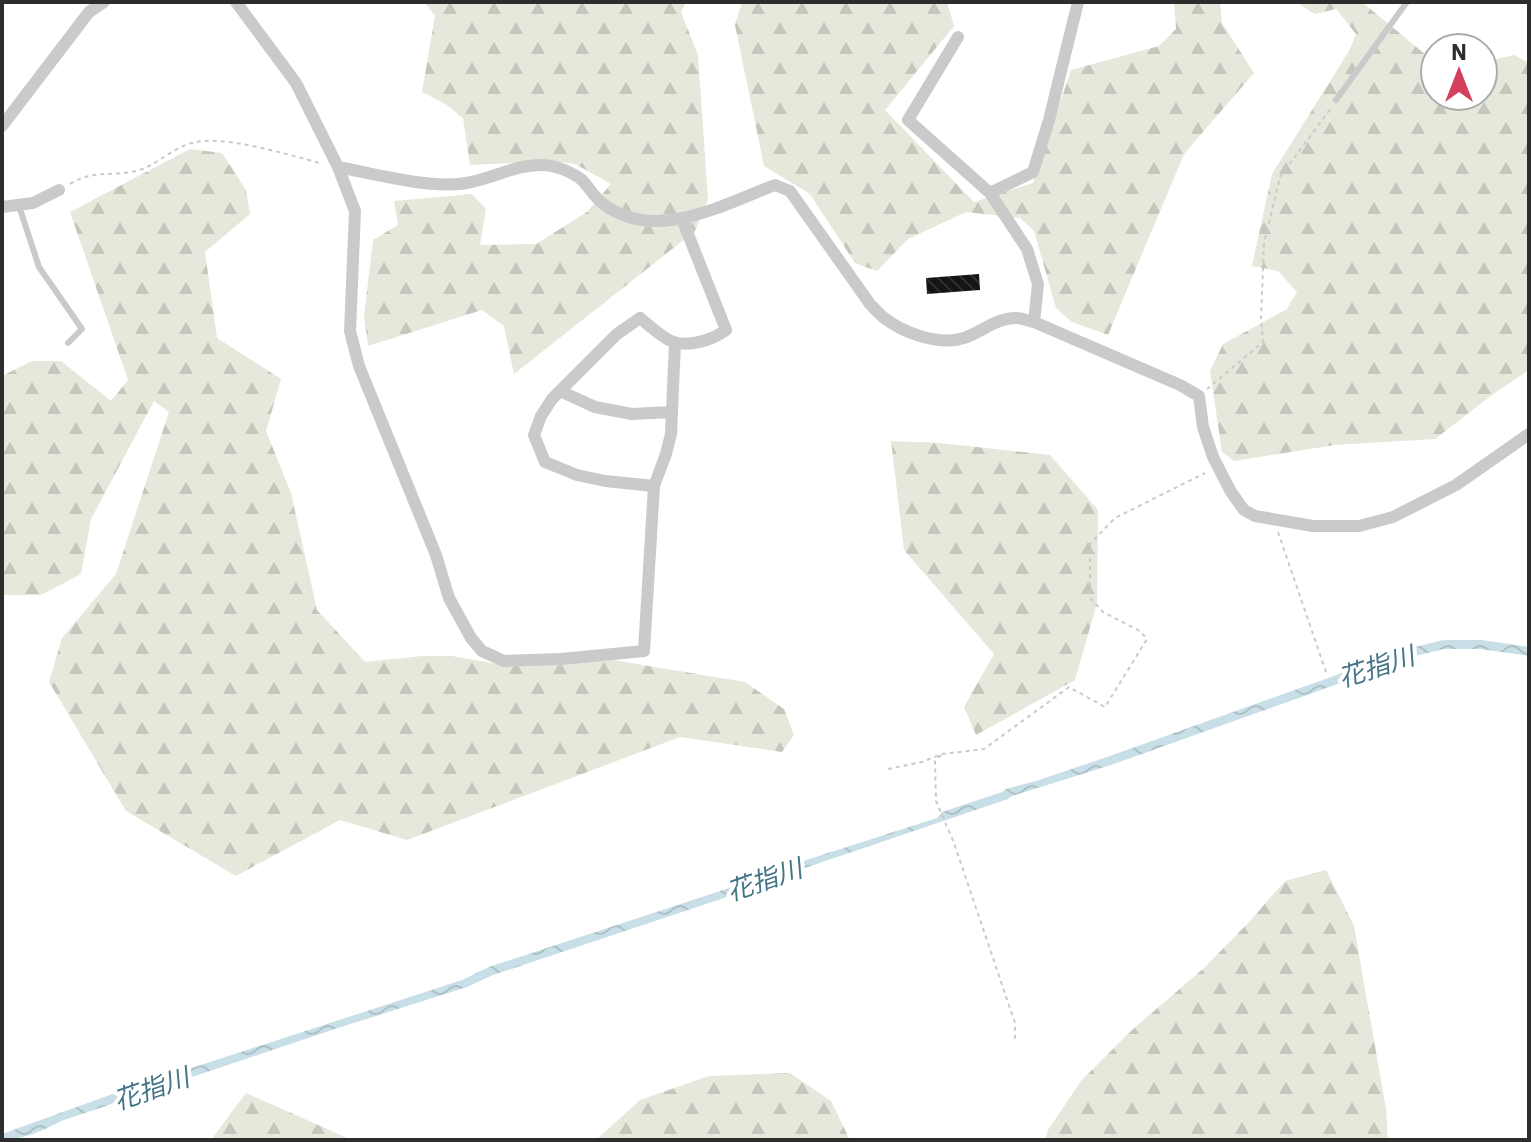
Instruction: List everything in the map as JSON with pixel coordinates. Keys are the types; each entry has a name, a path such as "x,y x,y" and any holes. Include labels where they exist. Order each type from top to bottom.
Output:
{"street":[{"path":"2,126 89,12 104,2"},
{"path":"236,2 296,83 338,167 355,211 350,331 359,366 436,555 449,598 471,638 482,651 504,661 644,651 654,486 671,434 675,343"},
{"path":"990,193 1033,172 1078,2"},
{"path":"958,37 908,120 990,193 1027,249 1038,284 1034,322"},
{"path":"338,167 435,184 461,184 542,165 562,169 581,179 601,203 621,214 648,221 692,217 775,185 790,191 870,304 883,318 901,328 927,338 951,341 967,337 995,322 1016,318 1034,322 1199,396 1203,427 1219,468 1244,510 1255,516 1313,526 1359,526 1393,517 1456,485 1529,434"},
{"path":"2,207 33,203 59,190"},
{"path":"654,486 577,475 545,462 534,435 552,399 617,334 640,318 675,343 697,343 717,337 726,330 682,219"},
{"path":"560,391 595,407 632,414 672,412"}],"lane":[{"path":"1336,100 1407,2"},
{"path":"19,206 39,267 82,329 68,343"}],"path":[{"path":"1199,396 1263,342 1264,243 1280,177 1336,100"},
{"path":"59,190 84,176 137,170 192,143 213,141 338,167"},
{"path":"888,769 942,754 984,749 1069,687 1105,707 1147,639 1140,631 1103,612 1090,598 1090,544 1115,518 1219,468"},
{"path":"1274,519 1326,672"},
{"path":"942,754 935,761 936,801 954,843 1015,1023 1015,1039"}],"green space":[{"path":"424,2 686,2 681,12 698,55 708,200 695,231 514,374 504,326 482,310 368,346 364,316 373,240 398,225 394,201 472,194 486,209 480,245 536,244 587,212 611,184 575,164 553,161 470,165 463,118 447,105 422,92 435,16"},
{"path":"742,2 947,2 954,26 885,110 974,202 1033,183 1071,70 1159,46 1176,29 1174,2 1220,2 1222,23 1254,73 1184,154 1108,335 1072,322 1056,308 1034,231 1020,218 966,212 908,239 877,271 855,263 810,194 764,166 735,25"},
{"path":"1296,2 1362,2 1419,49 1419,112 1499,112 1499,58 1514,55 1529,63 1529,370 1435,439 1335,445 1234,461 1222,452 1210,371 1223,344 1287,309 1297,292 1278,271 1252,266 1272,174 1349,51 1356,34 1336,9 1315,14"},
{"path":"190,149 222,153 246,190 250,214 205,252 217,338 281,379 266,431 291,493 317,610 365,662 422,656 452,656 508,666 613,660 745,682 784,709 794,735 782,752 680,737 407,840 340,820 236,876 126,811 49,682 62,638 116,574 169,412 154,401 91,519 81,574 41,595 4,595 2,376 32,361 61,361 111,401 128,380 70,212"},
{"path":"891,441 1050,455 1098,510 1097,603 1075,680 976,735 964,707 994,654 904,550"},
{"path":"1326,870 1354,926 1386,1109 1388,1140 1045,1140 1048,1130 1081,1081 1132,1030 1204,968 1285,881"},
{"path":"790,1073 831,1101 850,1140 596,1140 640,1100 709,1076"},
{"path":"246,1093 352,1140 211,1140"}],"water":[{"name":"花指川","path":"1443,640 1482,640 1529,647 1529,656 1480,649 1444,649 1419,655 1111,765 1012,796 724,898 493,975 467,987 61,1121 33,1134 2,1140 2,1134 118,1092 462,980 489,967 937,818 942,812 1006,789 1107,757 1415,647"}],"building":[{"path":"979,274 980,290 927,294 926,278"}]}
